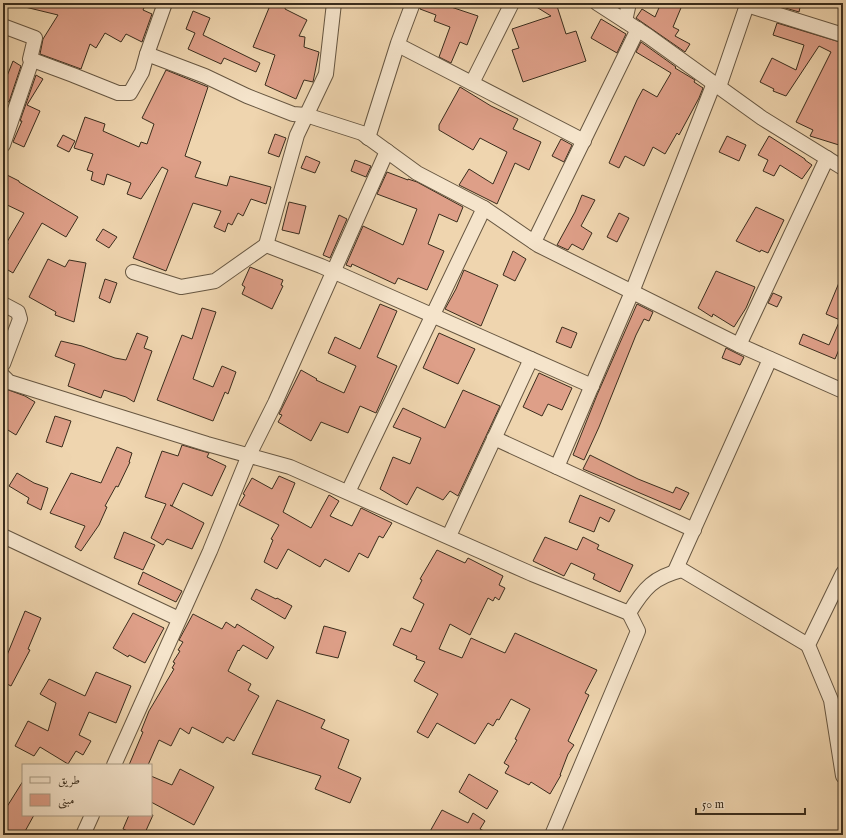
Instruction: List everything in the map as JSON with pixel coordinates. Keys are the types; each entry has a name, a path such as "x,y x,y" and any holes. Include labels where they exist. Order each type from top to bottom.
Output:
{"street":[{"path":"32,60 118,93 130,93 142,72 165,3"},
{"path":"133,272 181,287 215,281 266,245 297,135 326,74 334,3"},
{"path":"368,138 413,3"},
{"path":"472,83 512,3"},
{"path":"597,3 638,29 762,118 843,168"},
{"path":"625,21 629,3"},
{"path":"557,467 632,292 717,85 748,4 843,35"},
{"path":"3,26 35,38 30,59 32,60 3,144"},
{"path":"534,242 638,29"},
{"path":"398,45 584,141"},
{"path":"147,54 205,76 247,96 293,114 306,115 362,133 418,173 484,208 534,242 739,345 843,391"},
{"path":"114,764 210,551 250,455 275,403 387,151"},
{"path":"739,345 827,158"},
{"path":"348,492 484,208"},
{"path":"266,245 333,271 592,386"},
{"path":"3,304 18,312 20,319 3,364"},
{"path":"449,536 531,359"},
{"path":"675,572 770,359"},
{"path":"3,376 9,382 207,444 290,467 532,574 629,613 638,631 552,835"},
{"path":"494,438 694,530"},
{"path":"3,536 179,619"},
{"path":"629,613 644,590 661,576 682,570 808,645 837,701 843,776"},
{"path":"808,645 843,573"},
{"path":"83,835 92,816"}],"building":[{"path":"25,3 146,3 143,10 152,14 142,42 126,34 121,42 105,33 96,48 90,44 81,69 40,54 43,39 58,15 25,7"},
{"path":"271,3 286,3 285,9 307,20 299,36 305,37 304,47 319,52 313,82 304,80 296,99 265,85 275,55 253,47"},
{"path":"421,3 452,3 451,7 478,16 467,45 460,42 451,63 439,57 450,27 434,21 436,15 420,9"},
{"path":"530,3 556,3 566,34 576,31 586,61 523,82 512,50 519,48 512,29 551,16"},
{"path":"661,3 683,3 673,27 679,30 675,36 690,44 685,52 636,18 642,9 655,17"},
{"path":"783,3 801,3 799,12 782,7"},
{"path":"193,11 210,18 203,35 260,63 256,72 224,58 221,64 188,49 195,33 186,29"},
{"path":"601,19 626,34 617,53 591,38"},
{"path":"777,23 843,43 843,124 840,133 843,134 843,136 839,145 810,136 813,130 796,122 831,52 819,46 786,96 773,91 774,89 760,82 772,58 796,70 804,45 773,35"},
{"path":"641,42 676,67 675,68 695,80 694,82 703,88 679,135 677,133 665,154 653,147 644,166 625,156 619,168 609,163 643,89 657,97 671,73 636,52"},
{"path":"13,61 21,66 9,102 3,99 3,86"},
{"path":"166,70 208,87 185,156 201,162 195,177 227,186 230,176 271,187 266,204 251,199 243,216 238,213 232,225 228,223 225,232 214,227 221,211 193,203 166,271 133,258 168,170 162,167 141,199 127,194 131,183 107,174 104,185 91,180 93,172 87,170 93,154 74,148 85,117 105,124 103,131 139,147 141,142 147,144 154,124 142,118"},
{"path":"36,75 43,79 27,105 40,111 24,147 13,142 22,121 20,121"},
{"path":"460,87 491,106 518,119 513,129 541,142 529,170 515,163 497,204 459,185 469,169 493,184 507,152 480,138 473,150 439,130 439,125"},
{"path":"275,134 286,138 279,157 268,153"},
{"path":"63,135 75,141 69,152 57,146"},
{"path":"727,136 746,145 739,161 719,152"},
{"path":"769,136 812,165 802,179 780,165 774,176 763,171 768,160 758,155"},
{"path":"561,139 572,145 564,162 552,156"},
{"path":"306,156 320,162 315,173 301,168"},
{"path":"355,160 371,166 366,177 351,171"},
{"path":"387,172 417,182 463,207 457,222 439,214 428,244 444,251 427,290 398,278 395,284 352,264 351,267 346,265 363,226 403,245 417,209 377,194"},
{"path":"3,173 78,217 66,237 42,223 13,273 3,267 3,252 8,243 7,242 24,213 3,203"},
{"path":"582,195 595,200 581,226 592,233 583,250 572,244 568,250 557,245 575,212"},
{"path":"289,202 306,206 299,234 282,230"},
{"path":"756,207 784,220 768,253 761,250 760,252 736,241"},
{"path":"619,213 629,218 617,242 607,237"},
{"path":"339,215 347,219 330,258 323,255"},
{"path":"103,229 117,237 109,248 96,240"},
{"path":"513,251 526,259 515,281 503,275"},
{"path":"48,259 65,267 69,260 86,263 74,322 55,315 56,312 29,297"},
{"path":"250,267 283,280 281,285 283,286 272,309 242,294 245,287 242,285"},
{"path":"464,270 498,285 481,326 445,309"},
{"path":"716,271 755,287 746,308 734,327 713,314 712,317 698,308"},
{"path":"843,273 843,340 835,359 799,344 803,334 829,345 840,320 826,314"},
{"path":"105,279 117,283 110,303 99,298"},
{"path":"773,293 782,297 777,307 768,303"},
{"path":"380,304 397,311 377,357 397,366 376,413 360,406 348,433 321,422 311,441 278,422 282,415 279,414 301,370 317,379 316,380 344,393 356,366 328,353 335,337 360,349"},
{"path":"637,304 653,312 649,321 644,319 636,335 584,460 573,455 597,395"},
{"path":"202,308 216,312 193,379 213,387 222,366 236,372 228,394 225,392 213,421 157,400 182,335 192,339"},
{"path":"562,327 577,333 571,348 556,342"},
{"path":"137,333 148,337 144,348 152,351 134,402 126,397 104,390 101,398 68,386 75,364 55,356 61,341 126,360"},
{"path":"439,333 475,349 458,384 423,368"},
{"path":"726,348 744,357 740,365 722,358"},
{"path":"539,373 572,388 562,410 548,404 542,416 523,407"},
{"path":"3,388 25,396 35,402 16,435 3,427"},
{"path":"463,390 500,406 458,496 450,491 443,500 417,487 407,505 380,489 393,457 410,464 421,438 393,427 403,408 445,428"},
{"path":"55,416 71,421 62,447 46,442"},
{"path":"182,445 209,453 207,457 226,466 212,496 183,483 172,506 170,505 204,523 192,549 167,539 163,545 151,538 166,504 145,497 162,451 178,456"},
{"path":"117,447 132,453 130,462 118,487 116,486 105,506 107,507 99,525 81,551 75,547 85,526 50,513 71,473 101,483"},
{"path":"590,455 638,479 673,493 676,487 689,493 680,510 583,469"},
{"path":"17,473 34,483 48,488 41,510 27,503 29,498 9,486"},
{"path":"279,476 295,483 283,512 311,528 329,495 339,501 330,516 352,526 361,508 392,523 383,538 379,536 368,558 359,553 349,572 325,559 320,567 288,549 277,569 264,562 273,540 271,539 279,525 239,505 252,478 272,489"},
{"path":"580,495 615,510 609,522 600,517 594,532 569,522"},
{"path":"124,532 155,545 143,570 114,558"},
{"path":"545,537 577,550 583,537 599,545 597,549 633,565 620,592 593,579 595,574 571,563 564,576 533,561"},
{"path":"437,550 465,563 468,558 503,576 499,585 505,588 499,600 495,597 493,601 488,598 470,635 450,624 439,649 462,658 471,638 505,653 515,633 597,670 585,693 589,695 568,741 574,745 568,754 561,775 550,794 531,782 529,785 505,773 509,766 504,763 517,740 515,739 530,709 511,699 499,720 497,719 493,726 488,723 475,744 437,723 428,738 417,732 438,694 414,681 425,662 416,659 417,656 393,645 401,628 411,632 424,604 413,598 422,580 420,579"},
{"path":"143,572 182,591 176,602 138,584"},
{"path":"256,589 292,606 285,619 251,599"},
{"path":"25,611 41,618 28,649 30,650 11,686 3,682 3,665"},
{"path":"133,613 164,628 145,663 129,655 128,657 113,648"},
{"path":"193,614 222,629 226,622 235,628 237,624 274,647 267,659 243,645 239,651 238,650 228,671 251,684 248,690 259,696 234,741 227,737 223,743 192,727 189,734 180,728 171,746 159,740 148,764 129,764 143,732 141,731 149,711 174,669 172,668 175,663 173,662 180,651 178,650 183,642 179,640"},
{"path":"324,626 346,632 338,658 316,653"},
{"path":"96,672 131,686 116,723 89,712 79,735 91,741 83,755 76,751 68,764 40,747 34,756 15,746 28,721 48,731 56,703 40,694 49,679 85,696"},
{"path":"277,700 325,720 321,728 349,740 338,768 361,778 350,803 315,789 321,776 252,754"},
{"path":"180,769 214,787 194,825 152,803 152,776 172,785"},
{"path":"469,774 498,791 487,809 459,792"},
{"path":"22,783 22,816 33,816 23,835 3,835 3,813"},
{"path":"442,810 468,823 473,813 485,821 480,829 492,835 428,835"},
{"path":"153,815 144,835 137,835 123,829 129,816"}]}
